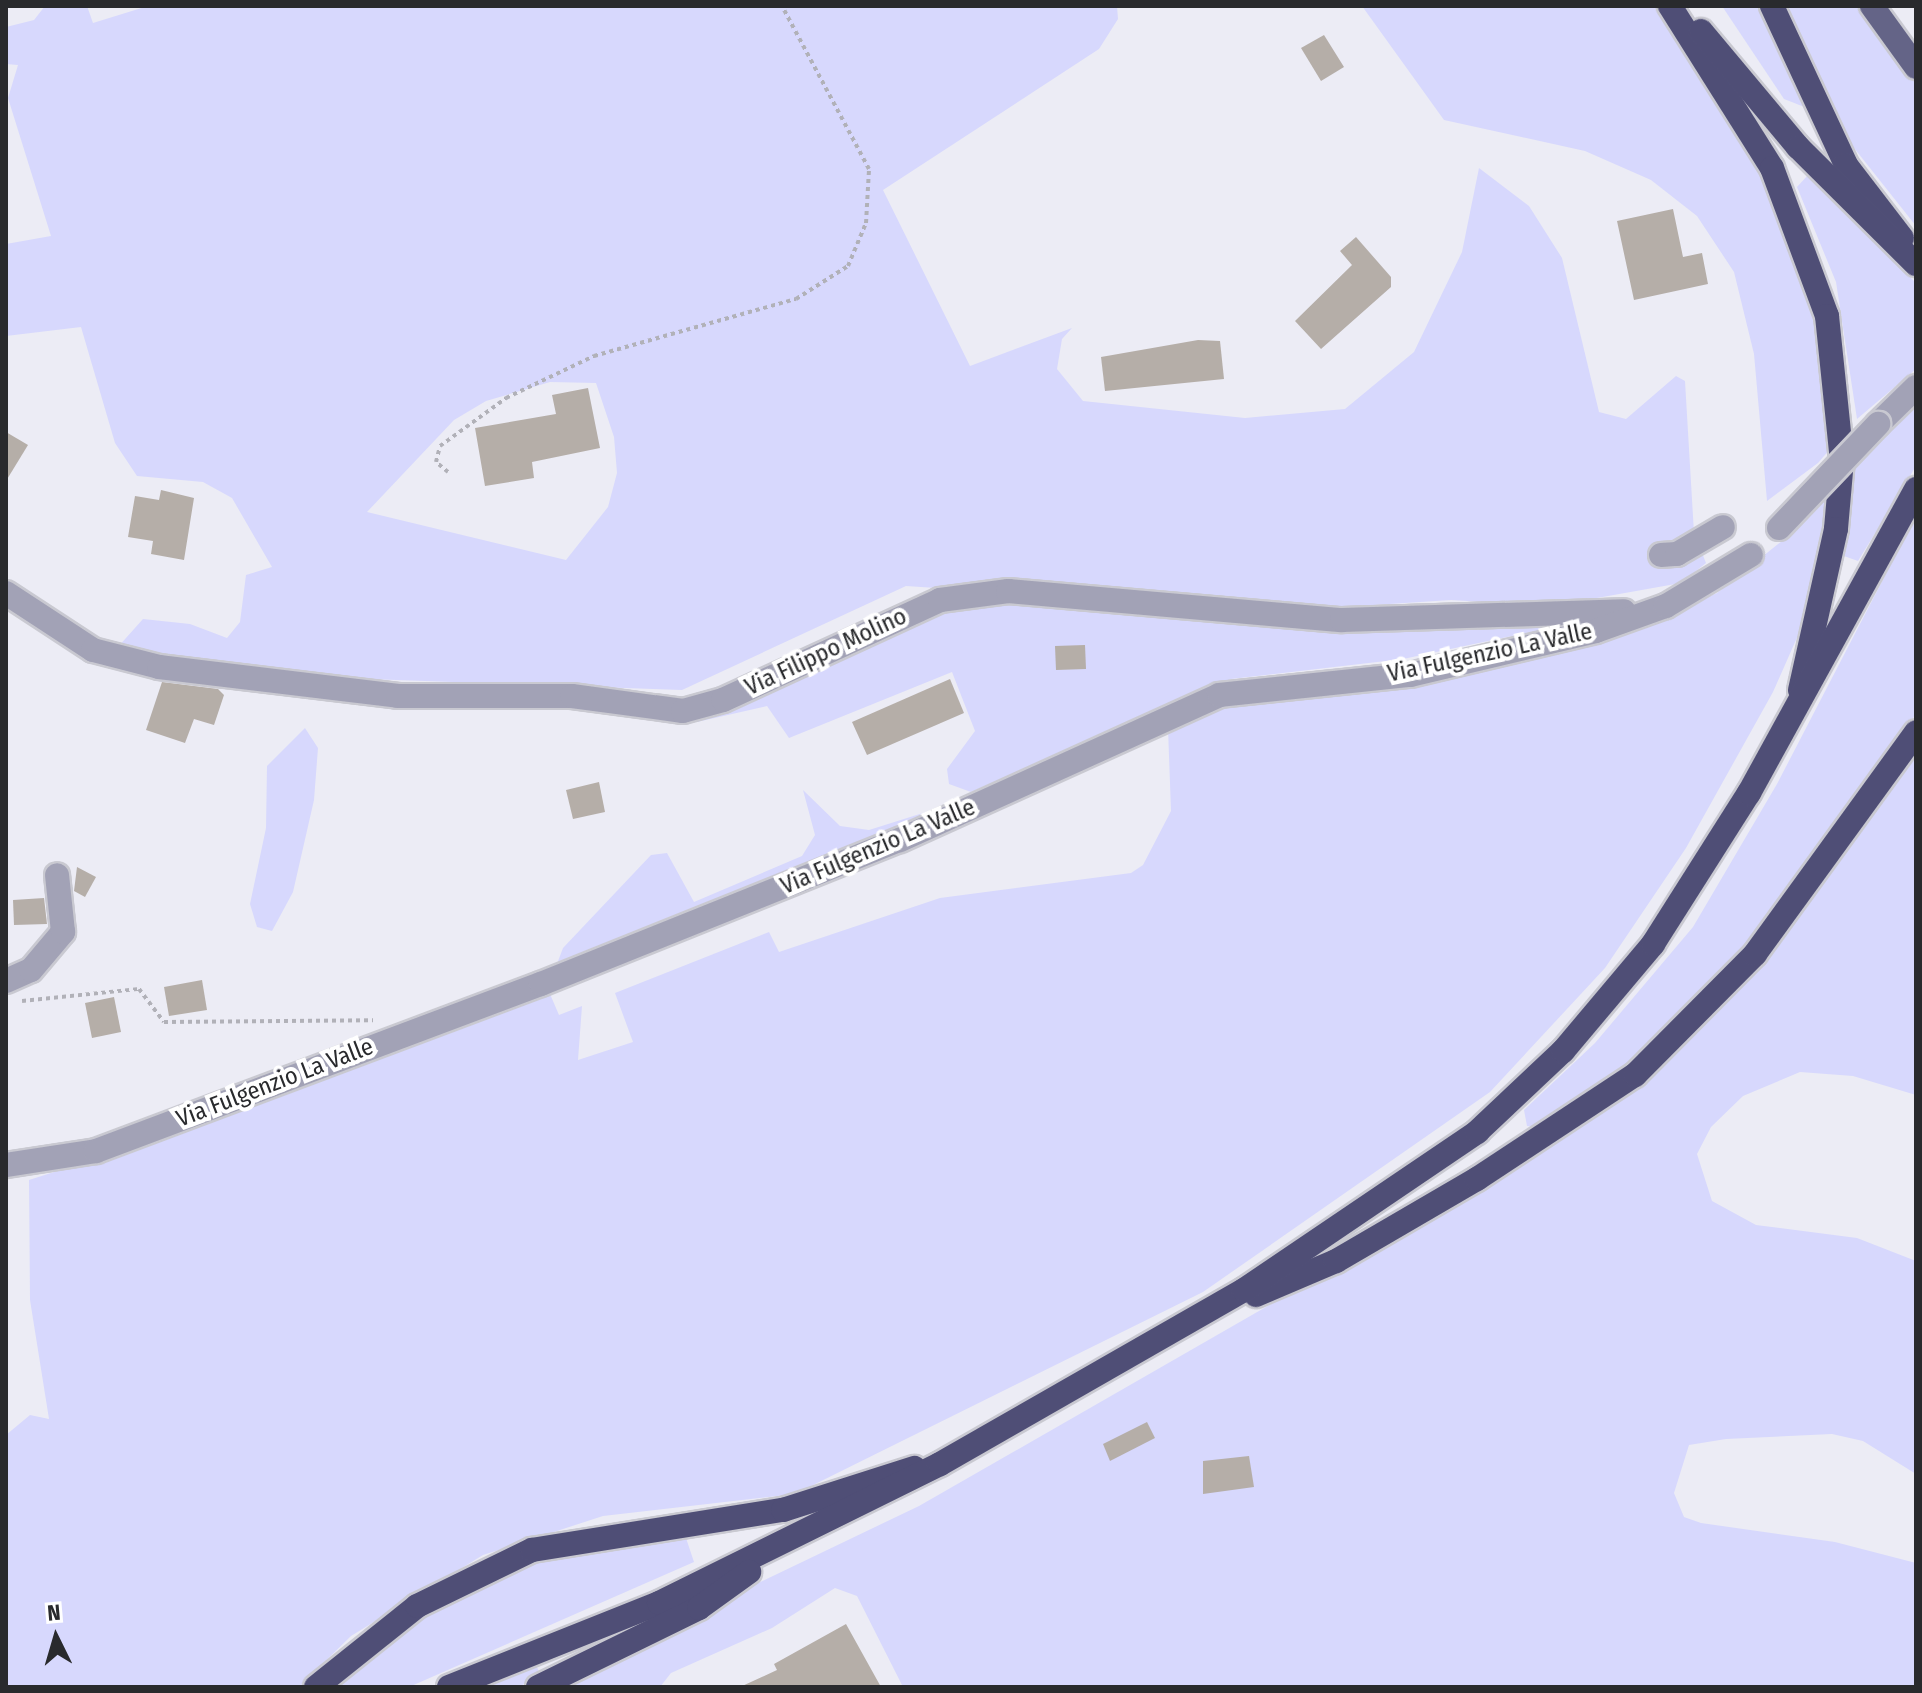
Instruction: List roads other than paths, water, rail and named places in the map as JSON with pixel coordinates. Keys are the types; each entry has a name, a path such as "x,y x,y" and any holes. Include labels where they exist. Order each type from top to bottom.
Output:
{"highway":[{"path":"1670,6 1772,168 1827,316 1842,460 1836,529 1802,659 1799,702"},
{"path":"1681,6 1798,147 1916,264"},
{"path":"1772,6 1846,165 1916,256"},
{"path":"449,1687 659,1603 800,1536 940,1464 1173,1331 1432,1168 1563,1051 1653,944 1799,702 1916,489"},
{"path":"1173,1331 1336,1261 1559,1129 1635,1075 1755,954 1916,732"},
{"path":"316,1687 417,1606 532,1550 783,1510 871,1476 940,1464"},
{"path":"538,1687 699,1608 800,1536"}],"main road":[{"path":"1872,6 1916,67"}],"street":[{"path":"1779,528 1916,387"},
{"path":"1661,555 1677,554 1723,527"},
{"name":"Via Fulgenzio La Valle","path":"6,1165 96,1151 413,1032 900,840 1219,695 1410,675 1596,631 1666,606 1751,555"},
{"name":"Via Filippo Molino","path":"6,593 93,650 159,667 398,696 572,696 683,711 940,600 1008,591 1342,620 1574,616 1666,606"},
{"path":"6,981 31,970 63,932 57,875"}]}
